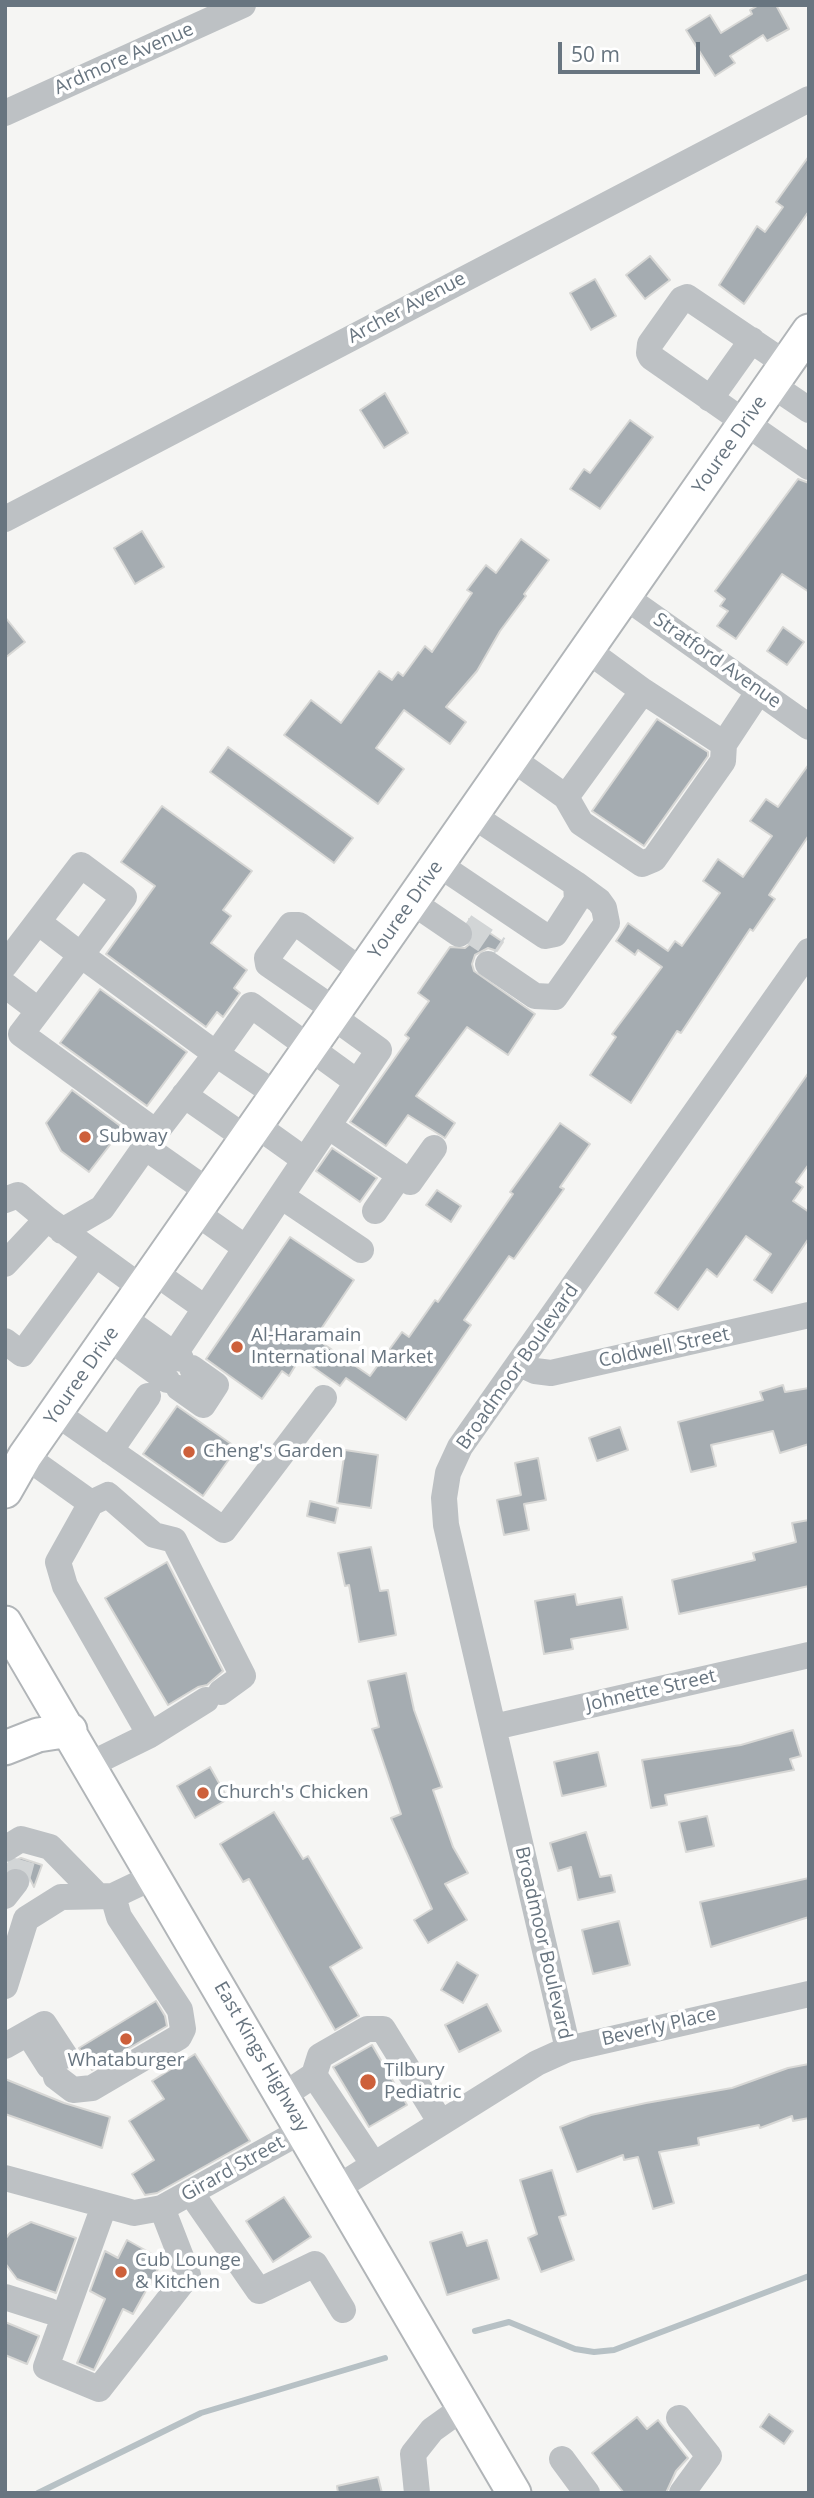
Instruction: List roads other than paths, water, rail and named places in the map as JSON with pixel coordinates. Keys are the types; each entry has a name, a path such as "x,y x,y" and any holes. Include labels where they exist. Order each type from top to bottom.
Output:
{"main road":[{"name":"Youree Drive","path":"5,1491 15,1451 51,1420 745,423 794,358"},
{"name":"East Kings Highway","path":"5,1623 91,1764 514,2493"},
{"path":"5,1748 38,1735 70,1730"}],"street":[{"name":"Ardmore Avenue","path":"5,113 243,5"},
{"name":"Archer Avenue","path":"5,519 809,99"},
{"path":"809,410 794,358 752,340 694,299 682,299 650,344 649,353 809,467"},
{"path":"710,399 752,340"},
{"name":"Stratford Avenue","path":"624,596 809,727"},
{"path":"587,650 643,691 724,744"},
{"path":"566,797 643,691"},
{"path":"511,758 566,797 581,823 642,864 654,859 723,761 724,744 759,691"},
{"path":"472,814 599,901 607,916 607,923 555,997 546,999 536,996 493,956"},
{"path":"438,864 545,936 555,934 577,900 576,884"},
{"path":"5,965 81,865 124,897 21,1034 150,1139 202,1202 246,1248"},
{"path":"412,902 455,931"},
{"path":"37,922 216,1054 277,1095"},
{"path":"110,1451 174,1374 205,1308 379,1049 268,964 267,958 291,925 299,925 363,972"},
{"name":"Broadmoor Boulevard","path":"568,2049 446,1525 444,1498 452,1461 809,951"},
{"path":"5,985 38,1010"},
{"path":"5,1264 55,1225 102,1208 150,1139 251,1005 357,1082"},
{"path":"184,1095 305,1160"},
{"path":"328,1126 410,1182 434,1148"},
{"path":"375,1211 400,1175"},
{"path":"6,1203 18,1195 94,1256 205,1308"},
{"path":"281,1196 361,1250"},
{"path":"5,1341 22,1354 94,1256"},
{"name":"Coldwell Street","path":"520,1364 535,1371 551,1373 809,1315"},
{"path":"115,1328 174,1374"},
{"path":"51,1420 110,1451 223,1530 324,1398"},
{"path":"15,1451 91,1503"},
{"path":"91,1764 150,1735 243,1676 174,1540 153,1535 108,1495 91,1503 58,1562 65,1586 150,1735"},
{"name":"Johnette Street","path":"494,1727 809,1655"},
{"path":"14,1864 50,1847 105,1896 180,2010 183,2029 179,2037 92,2088 73,2090 61,2067 26,2034"},
{"path":"5,1986 16,1916 61,1897 105,1896 155,1876"},
{"name":"Beverly Place","path":"337,2188 537,2063 568,2049 809,1994"},
{"path":"284,2095 314,2075 320,2056 367,2028 383,2029 441,2123"},
{"path":"314,2075 374,2165"},
{"name":"Girard Street","path":"163,2208 303,2130"},
{"path":"5,2178 134,2213 163,2208 188,2276 99,2389 46,2367 104,2206"},
{"path":"191,2193 259,2291 315,2264 343,2310"},
{"path":"5,2297 49,2311"},
{"path":"417,2493 413,2454 432,2430 464,2407"},
{"path":"679,2418 709,2456 682,2493"},
{"path":"562,2459 587,2493"}],"waterway":[{"path":"475,2331 509,2322 575,2349 594,2352 614,2350 809,2276"},
{"path":"38,2493 201,2413 385,2358"}],"tunnel":[{"path":"464,926 498,949"},
{"path":"16,1882 22,1860"}],"place":[{"name":"Subway","path":"85,1137"},
{"name":"Al-Haramain International Market","path":"237,1347"},
{"name":"Cheng's Garden","path":"189,1452"},
{"name":"Church's Chicken","path":"203,1793"},
{"name":"Whataburger","path":"126,2039"},
{"name":"Tilbury Pediatric","path":"368,2082"},
{"name":"Cub Lounge & Kitchen","path":"121,2272"}]}
